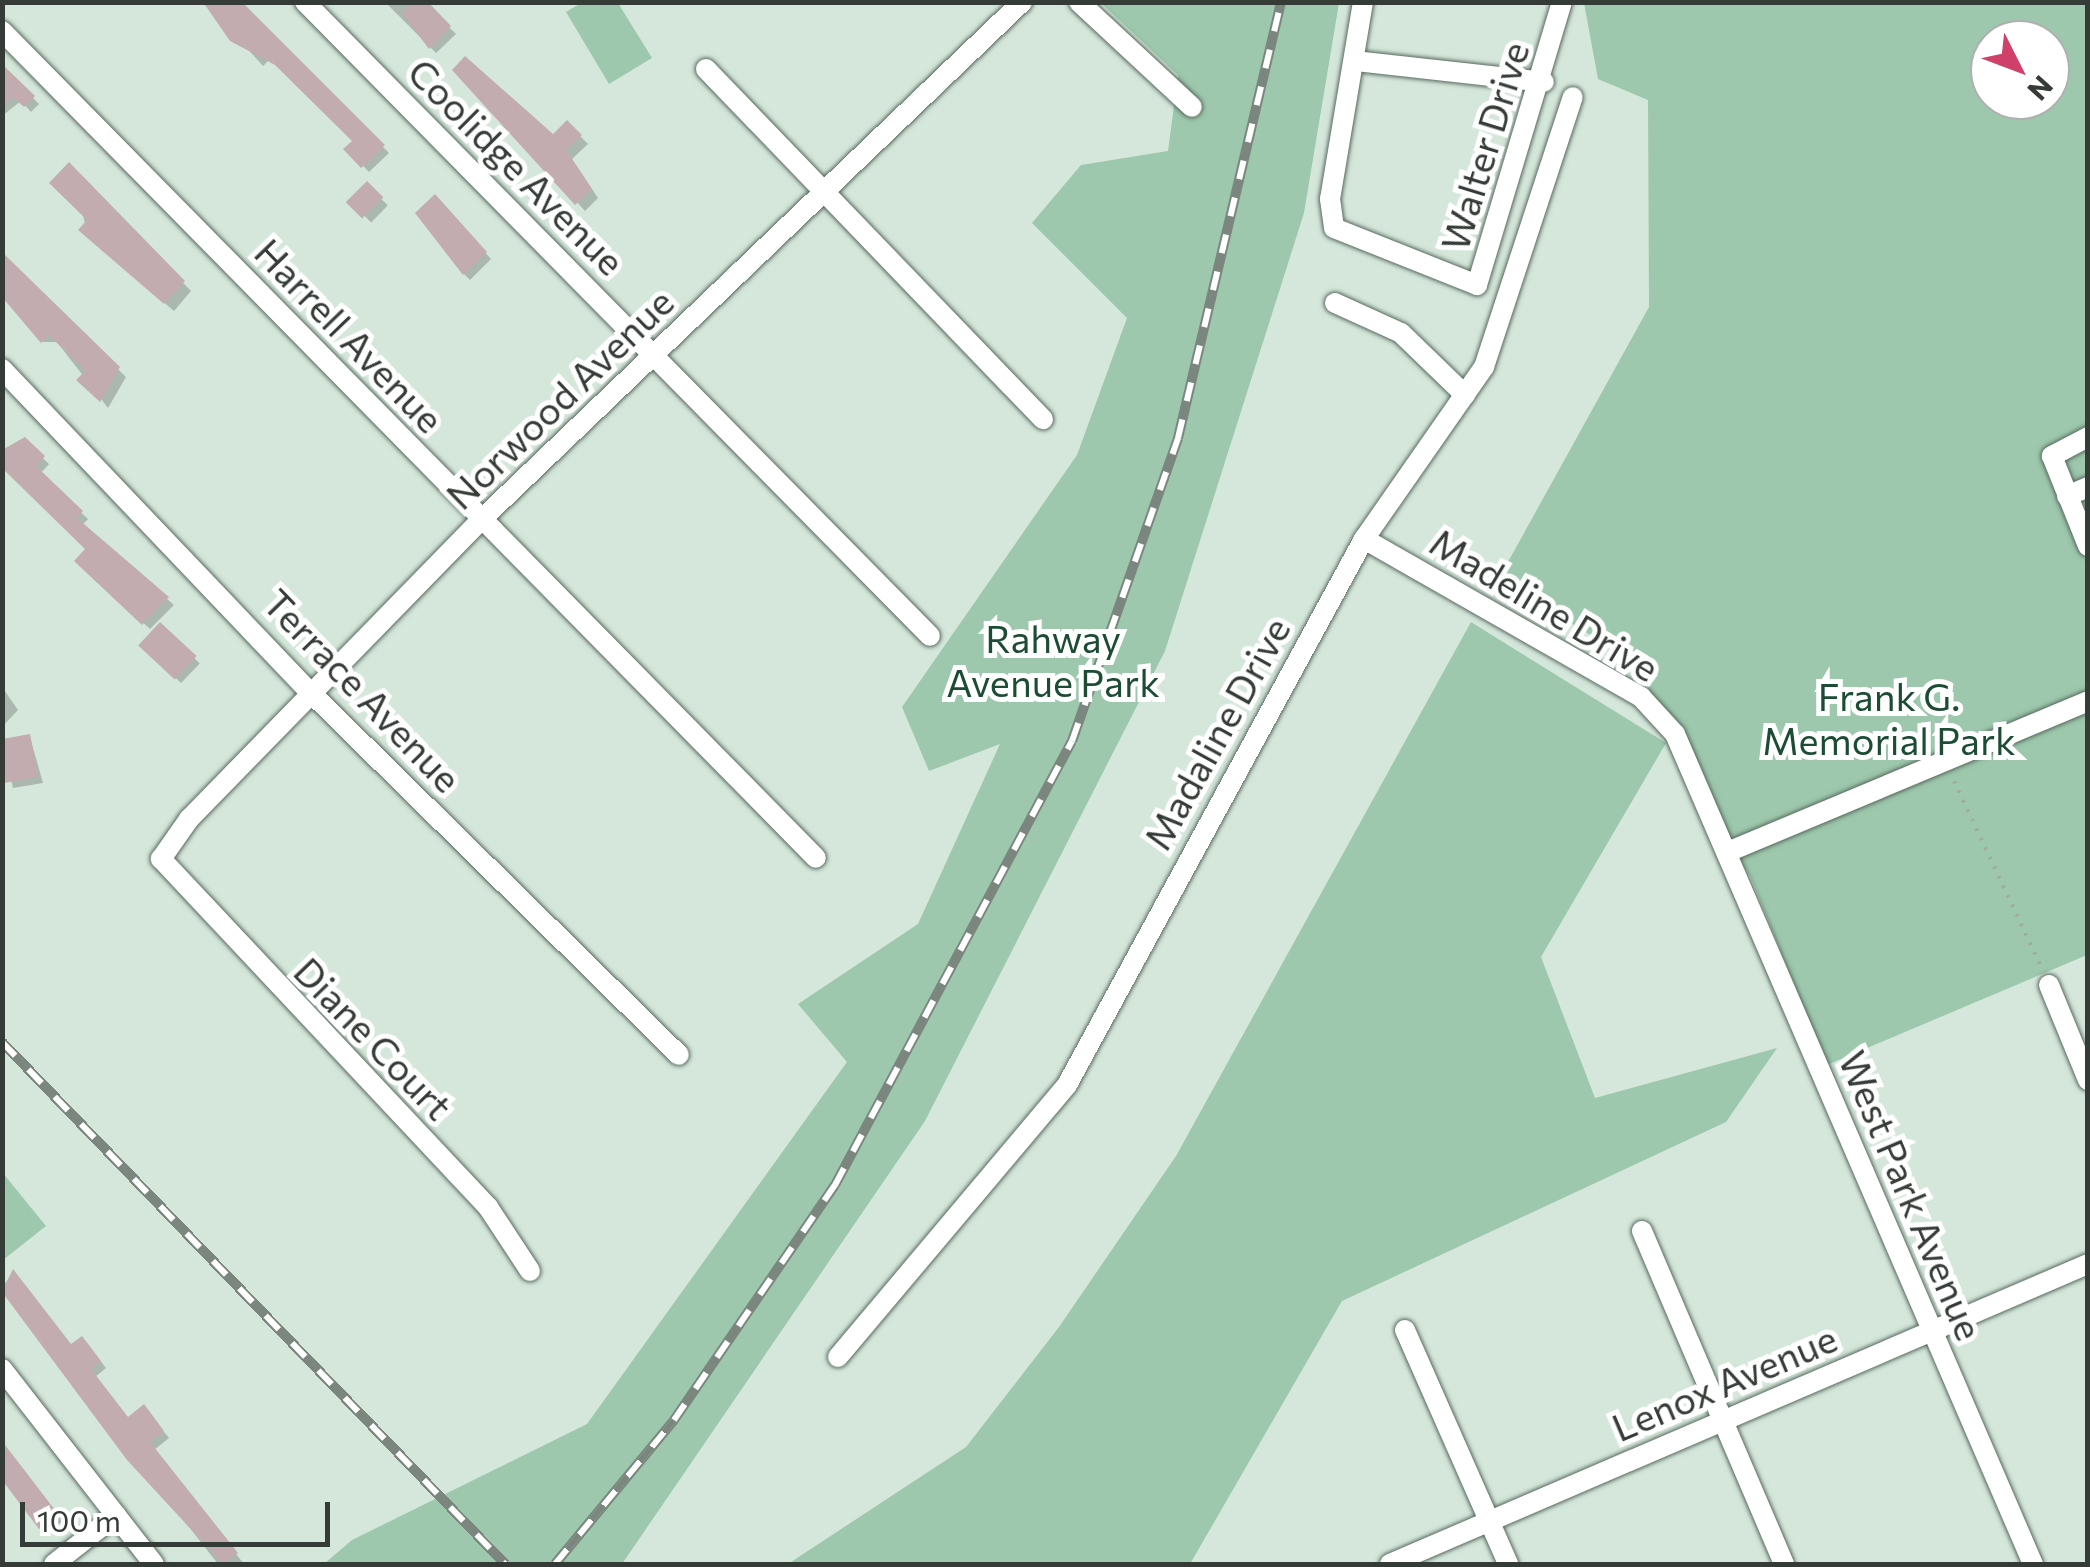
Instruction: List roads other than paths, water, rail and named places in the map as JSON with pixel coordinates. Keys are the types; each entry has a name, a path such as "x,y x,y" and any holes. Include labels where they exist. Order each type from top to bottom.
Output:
{"street":[{"name":"Coolidge Avenue","path":"305,2 930,636"},
{"name":"Norwood Avenue","path":"161,859 311,693 482,520 1022,2"},
{"path":"1079,2 1192,107"},
{"name":"Walter Drive","path":"1363,2 1330,199 1334,228 1477,285 1544,82 1562,2"},
{"name":"Harrell Avenue","path":"2,31 816,858"},
{"path":"1356,60 1544,82"},
{"path":"706,69 780,141 820,196 1042,419"},
{"name":"Madaline Drive","path":"838,1356 1067,1084 1364,538 1484,367 1574,97"},
{"path":"1335,303 1401,333 1464,395"},
{"name":"Terrace Avenue","path":"2,369 311,693 679,1055"},
{"path":"2088,437 2052,456 2088,546"},
{"path":"2068,496 2088,487"},
{"name":"Madeline Drive","path":"1364,538 1641,698 1684,750 1730,851"},
{"path":"1730,851 2088,701"},
{"name":"West Park Avenue","path":"1730,851 2033,1564"},
{"name":"Diane Court","path":"161,859 488,1207 530,1271"},
{"path":"2048,985 2088,1080"},
{"path":"1642,1231 1784,1564"},
{"name":"Lenox Avenue","path":"1390,1564 2088,1264"},
{"path":"1406,1330 1508,1564"},
{"path":"2,1369 154,1564"},
{"path":"54,1564 116,1515"}],"railway":[{"path":"555,1564 674,1420 835,1185 1072,741 1178,438 1281,2"},
{"path":"2,1042 505,1564"}],"park label":[{"name":"Rahway Avenue Park","path":"1053,660"},
{"name":"Frank G. Memorial Park","path":"1889,718"}]}
